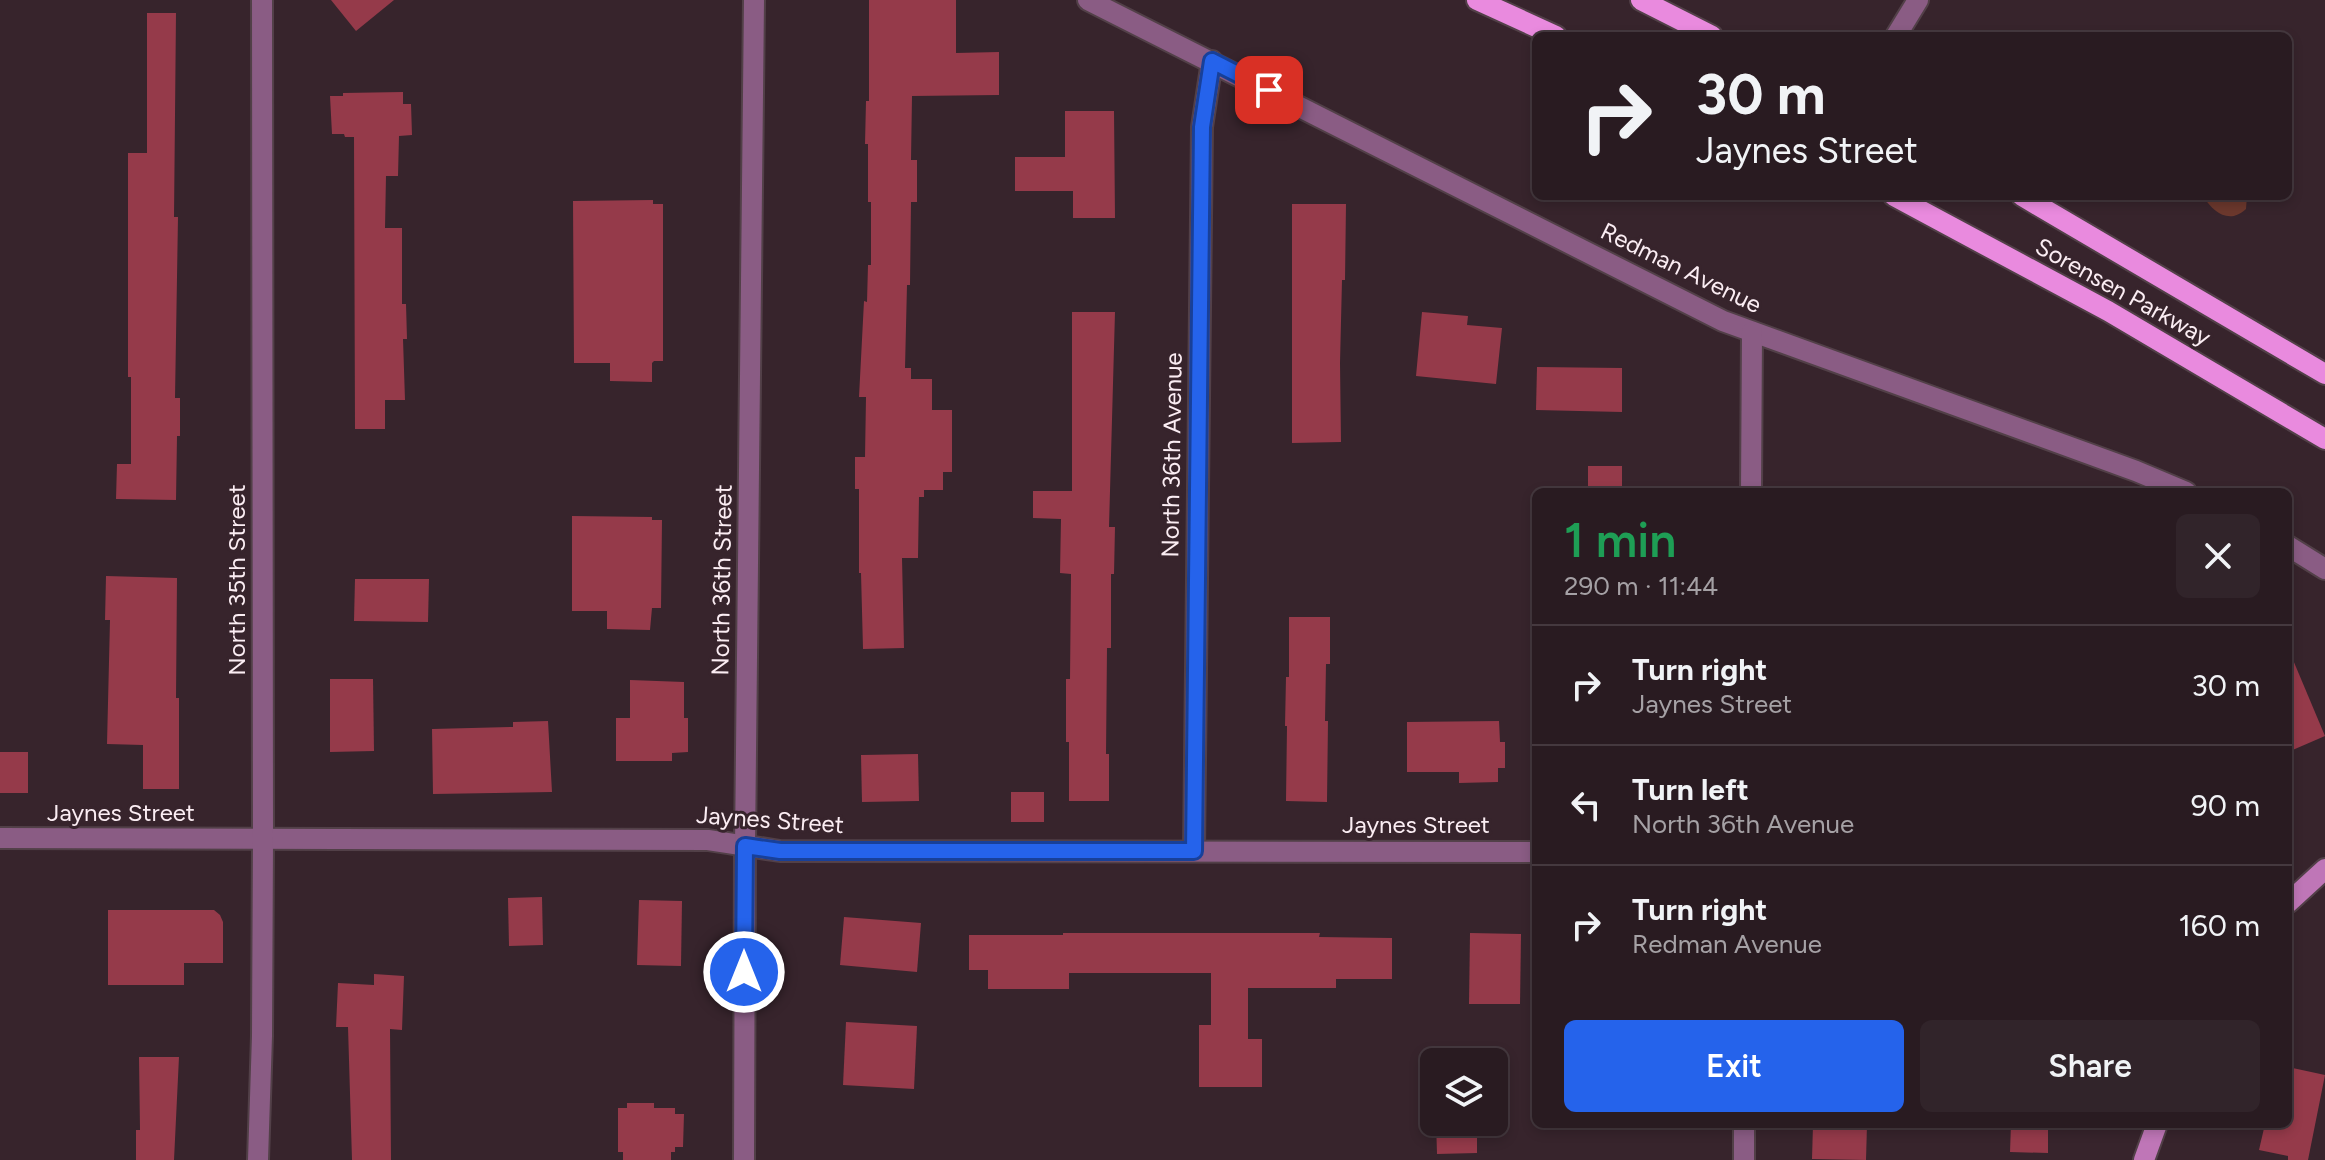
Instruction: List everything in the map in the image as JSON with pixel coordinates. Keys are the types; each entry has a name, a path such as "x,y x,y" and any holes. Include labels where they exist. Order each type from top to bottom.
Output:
{"main road":[{"path":"1477,0 1547,32"},
{"path":"1641,0 1704,32"},
{"name":"Sorensen Parkway","path":"1901,200 2108,311 2325,439"},
{"name":"Sorensen Parkway","path":"2029,200 2325,374"},
{"path":"2292,899 2325,869"},
{"path":"2144,1160 2156,1128"}],"street":[{"name":"North 35th Street","path":"258,1160 263,840 262,0"},
{"name":"North 36th Street","path":"744,1160 754,0"},
{"name":"Redman Avenue","path":"1088,0 1723,321 2176,488"},
{"path":"1898,32 1918,0"},
{"name":"North 36th Avenue","path":"1194,851 1202,127 1212,61"},
{"path":"1751,488 1752,332"},
{"path":"2292,548 2325,569"},
{"name":"Jaynes Street","path":"0,838 708,840 780,851 1532,852"},
{"path":"1744,1128 1744,1160"}],"shaded area":[{"path":"2206,200 2247,200 2246,209 2234,216 2222,214"}],"building":[{"path":"331,0 394,0 356,31"},
{"path":"869,0 956,0 956,53 999,52 999,95 912,96 911,160 917,160 917,202 911,202 905,368 911,368 911,379 932,379 932,410 952,410 952,472 943,472 943,490 924,490 924,497 919,497 918,558 902,558 904,648 863,649 859,489 855,489 855,457 865,457 866,397 859,397 864,301 867,302 868,265 871,265 871,202 868,202 868,144 865,144 866,101 869,101"},
{"path":"147,13 176,13 174,217 178,217 175,398 180,398 180,436 177,436 176,500 116,499 117,464 131,464 128,153 147,153"},
{"path":"403,92 403,104 411,104 412,135 399,136 398,176 386,176 385,228 402,228 402,304 406,304 407,339 403,339 405,400 385,400 385,429 355,429 354,137 332,134 330,96"},
{"path":"1065,111 1114,111 1115,218 1073,218 1073,191 1015,191 1015,157 1065,157"},
{"path":"653,200 653,204 663,204 663,361 652,363 652,382 610,381 610,363 574,363 573,201"},
{"path":"1292,204 1346,204 1340,363 1341,442 1292,443"},
{"path":"1072,312 1115,312 1109,527 1115,527 1114,574 1111,574 1111,648 1107,648 1109,801 1069,801 1066,679 1070,679 1071,574 1060,573 1061,519 1033,518 1033,491 1072,491"},
{"path":"1422,312 1468,316 1467,325 1502,328 1496,384 1416,376"},
{"path":"1537,367 1622,368 1622,412 1536,410"},
{"path":"1588,466 1622,466 1622,488 1588,488"},
{"path":"572,516 652,517 652,520 662,520 661,608 652,608 650,630 607,629 607,611 572,611"},
{"path":"106,576 177,578 179,789 143,789 143,745 107,744 110,620 105,620"},
{"path":"355,579 429,579 428,622 354,621"},
{"path":"1289,617 1330,617 1325,721 1328,721 1327,802 1286,801"},
{"path":"2292,658 2325,736 2292,750"},
{"path":"330,679 373,679 374,751 330,752"},
{"path":"630,680 684,682 688,752 672,753 672,761 616,761 616,718 630,718"},
{"path":"548,721 552,792 433,794 432,729 513,727 513,722"},
{"path":"1499,721 1500,742 1505,742 1505,768 1498,768 1498,782 1459,783 1459,772 1407,772 1407,722"},
{"path":"0,752 28,752 28,793 0,793"},
{"path":"918,754 919,801 862,802 861,755"},
{"path":"1011,792 1044,792 1044,822 1011,822"},
{"path":"542,897 543,945 509,946 508,898"},
{"path":"639,900 682,901 681,966 637,965"},
{"path":"108,910 214,910 223,922 223,963 184,963 184,985 108,985"},
{"path":"844,917 921,923 917,972 840,965"},
{"path":"1320,933 1319,937 1392,938 1392,979 1336,979 1336,988 1248,988 1248,1039 1262,1039 1262,1087 1199,1087 1199,1025 1211,1025 1211,973 1069,973 1069,989 988,989 988,970 969,970 969,935"},
{"path":"1470,933 1521,934 1520,1004 1469,1004"},
{"path":"374,974 404,976 402,1030 390,1029 391,1160 352,1160 348,1027 336,1027 338,983 374,985"},
{"path":"846,1022 917,1026 914,1089 843,1085"},
{"path":"139,1057 179,1057 174,1160 136,1160 136,1130 140,1130"},
{"path":"2292,1068 2325,1075 2308,1160 2288,1160 2288,1156 2259,1150 2264,1128 2292,1128"},
{"path":"627,1103 654,1103 654,1108 675,1108 675,1114 684,1114 683,1147 675,1147 671,1160 623,1160 623,1152 618,1152 618,1108 627,1108"},
{"path":"1813,1128 1867,1128 1866,1160 1812,1159"},
{"path":"2011,1128 2048,1128 2048,1153 2010,1152"},
{"path":"1436,1136 1477,1136 1477,1153 1437,1154"}],"route":[{"path":"744,972 745,846 780,851 1194,851 1202,127 1212,61 1269,90"}]}
